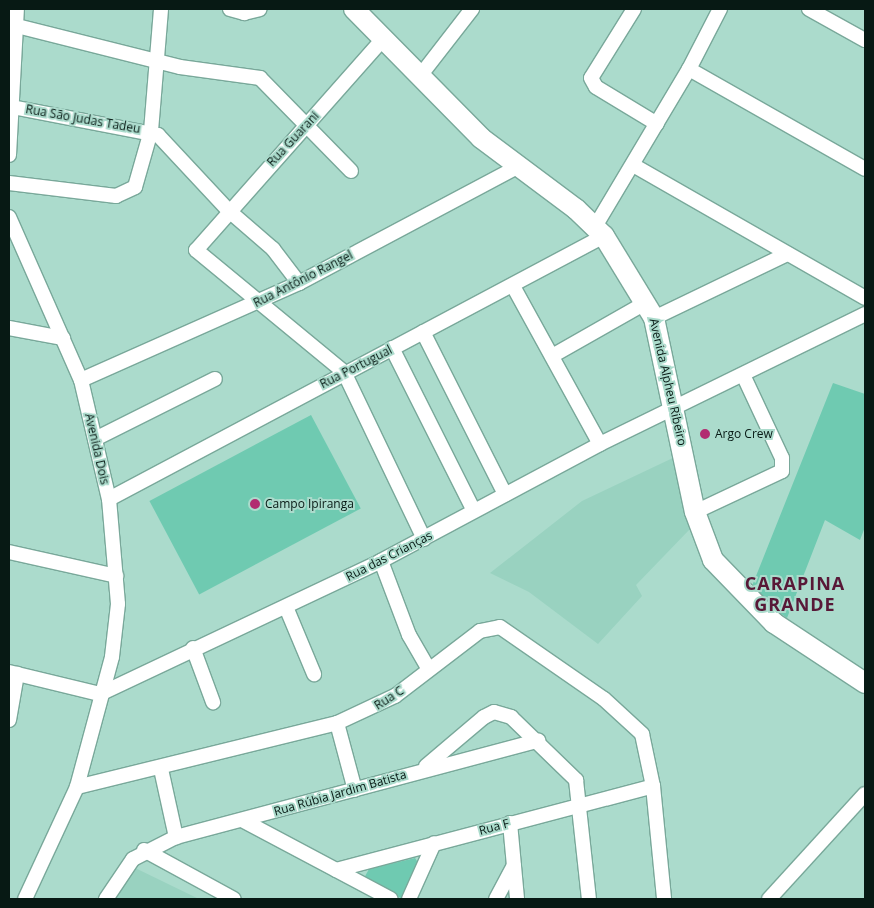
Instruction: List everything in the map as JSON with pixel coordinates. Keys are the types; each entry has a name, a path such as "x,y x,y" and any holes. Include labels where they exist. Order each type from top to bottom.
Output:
{"street":[{"path":"9,155 12,107 12,25 17,9"},
{"path":"9,183 116,196 127,194 144,167 151,131 161,9"},
{"path":"230,9 244,13 260,9"},
{"path":"420,76 472,9"},
{"path":"634,9 591,78 596,87 657,124"},
{"path":"600,231 633,166 690,69 720,9"},
{"path":"809,9 865,40"},
{"name":"Avenida Alpheu Ribeiro","path":"361,11 383,39 481,138 600,231 650,310 675,411 695,512 713,560 752,603 816,654 865,683"},
{"path":"12,25 156,61 260,78 308,123 351,171"},
{"name":"Rua Guarani","path":"257,303 199,254 197,246 383,39"},
{"path":"690,69 865,170"},
{"name":"Rua São Judas Tadeu","path":"12,107 151,131 180,155 228,210 273,249 299,283"},
{"name":"Rua Antônio Rangel","path":"81,380 299,283 519,166"},
{"path":"633,166 865,298"},
{"name":"Avenida Dois","path":"9,217 81,380 109,498 116,576 116,637 77,787 25,899"},
{"name":"Rua Portugual","path":"109,498 344,372 513,286 600,231"},
{"path":"552,356 650,310 787,254"},
{"path":"513,286 600,444"},
{"path":"257,303 305,336 344,372 424,539"},
{"name":"Rua das Crianças","path":"100,694 193,648 381,562 600,444 675,411 865,314"},
{"path":"9,328 63,338"},
{"path":"424,332 505,494"},
{"path":"392,348 474,511"},
{"path":"695,512 782,471 782,458 744,376"},
{"path":"95,439 215,379"},
{"path":"9,552 116,576"},
{"path":"381,562 409,635 429,669"},
{"path":"286,607 314,674"},
{"name":"Rua C","path":"77,787 161,769 337,723 395,696 480,631 507,628 623,716 647,746 653,786"},
{"path":"193,648 213,702"},
{"path":"9,720 13,673 100,694"},
{"path":"423,769 494,712 511,717 538,741 576,780 581,802 589,899"},
{"path":"337,723 355,790"},
{"name":"Rua Rúbia Jardim Batista","path":"144,850 176,838 355,790 423,769 538,741"},
{"path":"161,769 176,838"},
{"path":"653,786 664,899"},
{"name":"Rua F","path":"336,870 581,802 653,786"},
{"path":"769,899 865,794"},
{"path":"244,821 391,899"},
{"path":"510,823 517,899"},
{"path":"409,899 434,843"},
{"path":"106,899 123,871 144,850 234,899"},
{"path":"496,899 514,865"}],"shaded area":[{"path":"833,383 865,394 865,527 860,540 825,520 787,618 750,591"},
{"name":"Campo Ipiranga","path":"311,415 361,509 199,595 149,501"},
{"path":"677,456 690,529 636,585 642,596 598,644 529,592 490,573 582,501"},
{"path":"415,858 419,864 403,899 363,880 369,869"},
{"path":"131,866 199,899 114,899"}],"place":[{"name":"Argo Crew","path":"705,434"},
{"name":"Campo Ipiranga","path":"255,504"}],"district":[{"name":"CARAPINA GRANDE","path":"795,594"}]}
